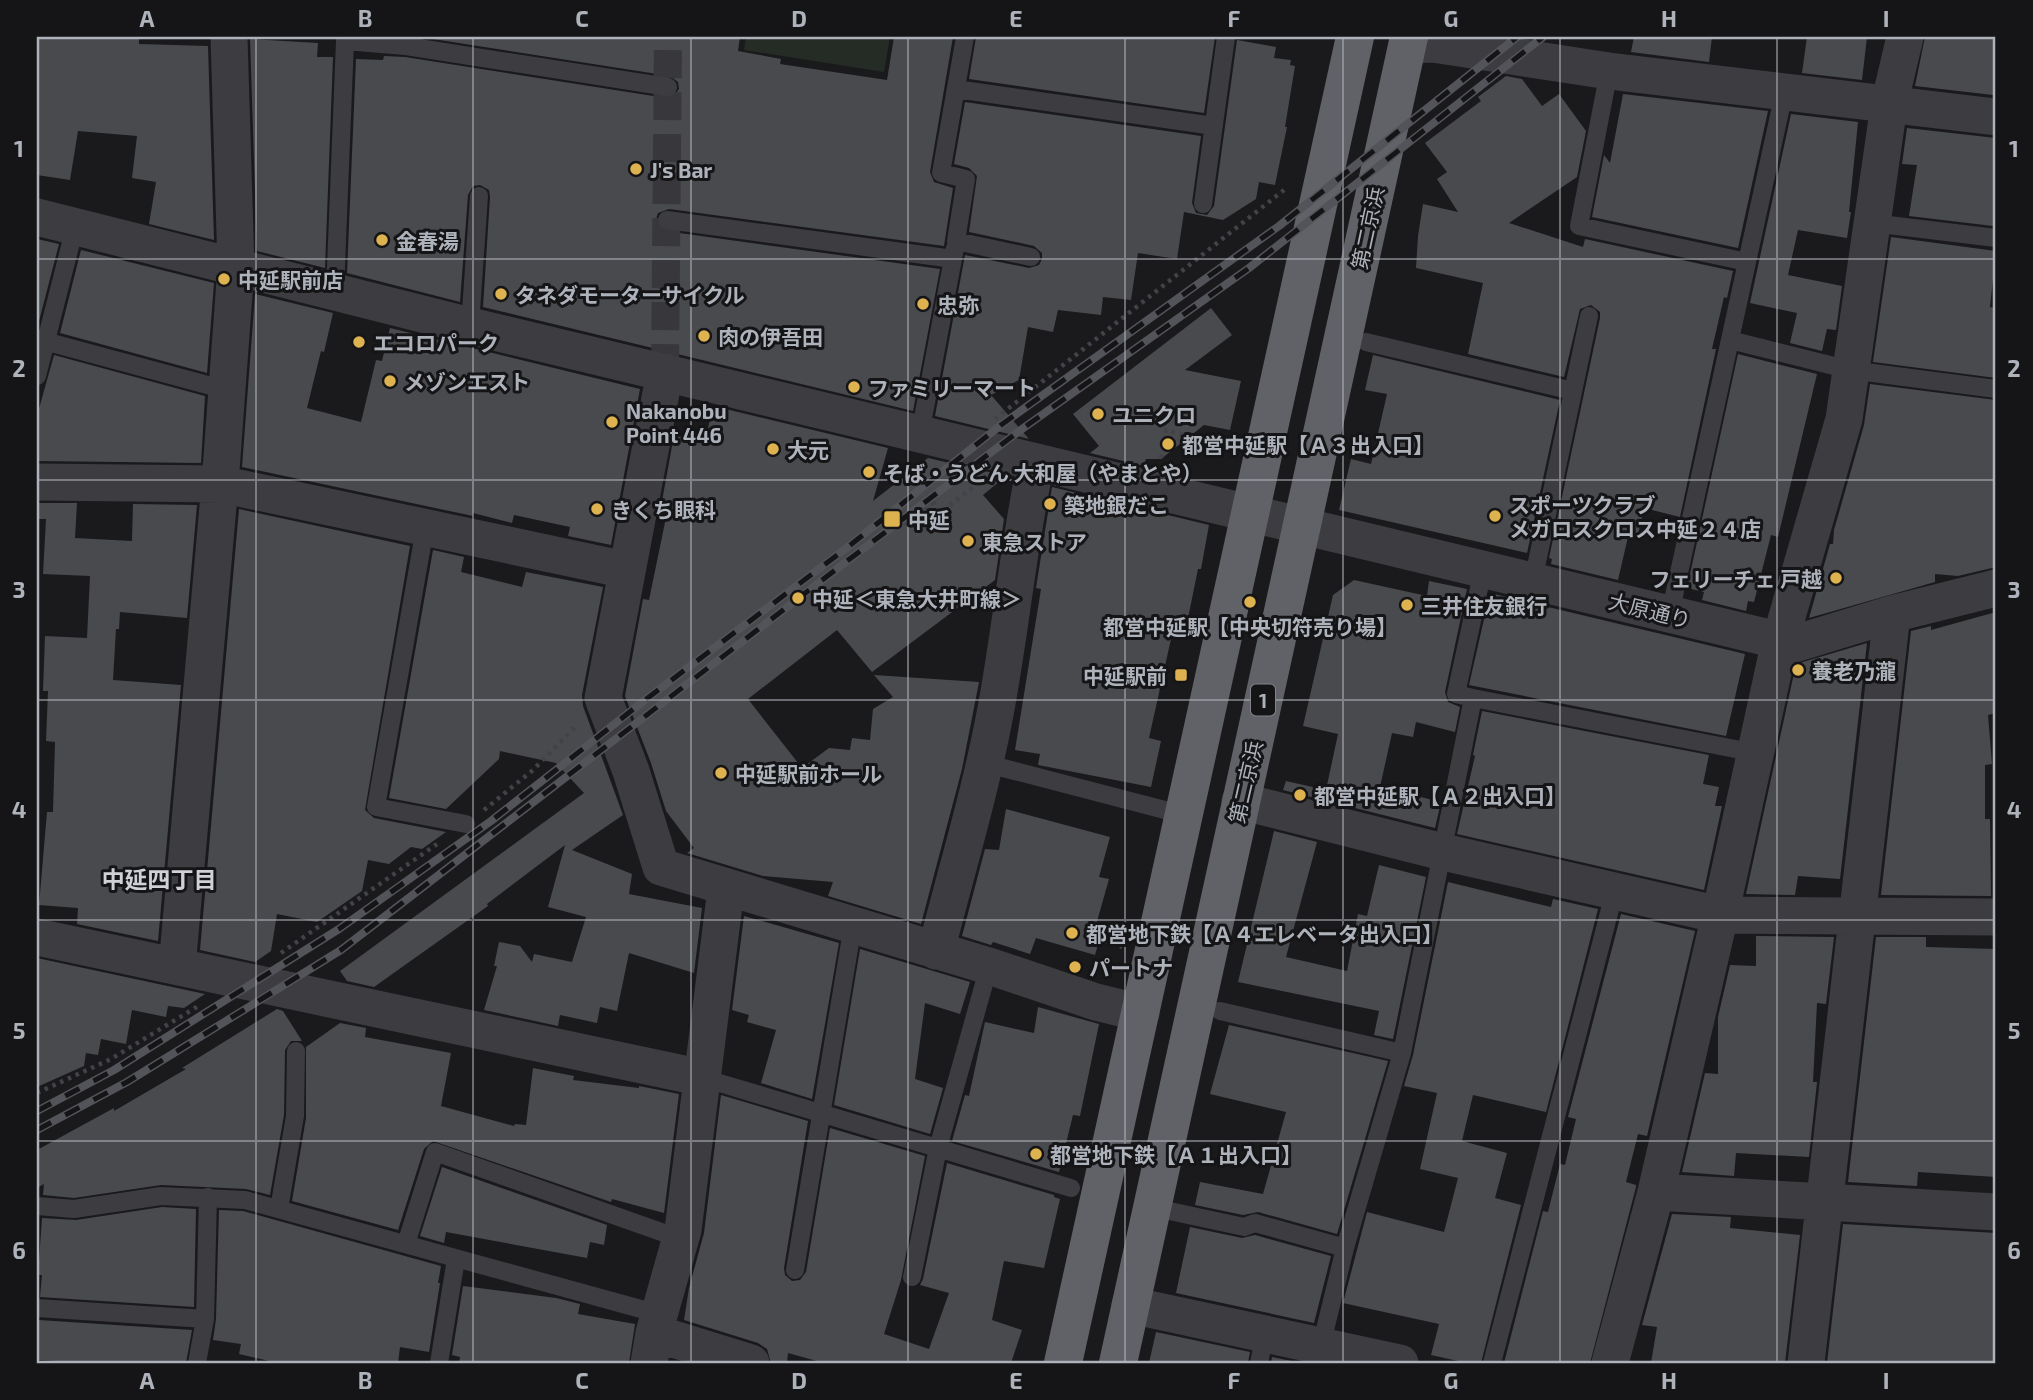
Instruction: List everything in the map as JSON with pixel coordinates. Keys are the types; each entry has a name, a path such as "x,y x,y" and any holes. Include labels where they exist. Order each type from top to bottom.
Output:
{"highway":[{"path":"1063,1363 1355,37"},
{"name":"第二京浜","path":"1118,1363 1409,41"}],"street":[{"path":"175,966 220,484 236,267 229,37"},
{"path":"1610,1363 1656,1192 1780,641 1844,419 1889,105 1905,37"},
{"path":"1409,41 1609,71 1996,117"},
{"name":"大原通り","path":"37,217 470,326 1794,644 1892,614 1996,588"},
{"path":"664,372 603,698 631,771 661,867 989,966 1096,1002 1141,1013"},
{"path":"936,951 995,714 1024,516 1036,463"},
{"path":"37,482 220,484 626,570"},
{"path":"1806,1363 1892,614"},
{"path":"1240,802 1443,852 1720,915 1996,917"},
{"path":"726,888 681,1239 654,1337 751,1363"},
{"path":"37,937 703,1078"},
{"path":"1656,1192 1996,1212"},
{"path":"1130,1305 1262,1349 1321,1346 1393,1362"}],"lane":[{"path":"920,434 966,179 941,173 965,37"},
{"path":"1203,204 1226,37"},
{"path":"335,292 345,41 406,46 668,87"},
{"path":"1609,71 1579,226 1746,262"},
{"path":"956,89 1214,126"},
{"path":"1670,614 1784,93"},
{"path":"470,326 479,196"},
{"path":"667,220 1031,257"},
{"path":"1872,223 1996,238"},
{"path":"37,376 41,340 75,227"},
{"path":"1533,582 1590,316"},
{"path":"41,340 226,390"},
{"path":"1730,340 1850,370 1996,389"},
{"path":"1366,342 1573,391"},
{"path":"425,528 376,807 466,824"},
{"path":"1483,570 1456,694 1756,753"},
{"path":"1321,1346 1345,1248 1402,1054 1473,698"},
{"path":"984,763 1184,816"},
{"path":"1492,1363 1615,890"},
{"path":"795,1270 853,925"},
{"path":"912,1277 938,1148 989,966"},
{"path":"1220,1011 1402,1054"},
{"path":"279,1209 295,1116 296,1051"},
{"path":"703,1078 1071,1188"},
{"path":"406,1244 435,1152 681,1239"},
{"path":"37,1206 74,1209 161,1196 245,1200 456,1259 654,1337"},
{"path":"197,1363 205,1319 208,1197"},
{"path":"1151,1208 1244,1227 1255,1223 1345,1248"},
{"path":"439,1363 456,1259"},
{"path":"37,1308 205,1319"}],"path":[{"path":"964,443 1289,186"},
{"path":"1161,459 1166,430 1228,448"},
{"path":"912,470 940,513 978,483"},
{"path":"903,524 933,502"},
{"path":"37,1093 111,1059 242,980 466,824 533,770 603,698"},
{"path":"1096,938 1123,947"}],"shaded area":[{"path":"746,37 890,37 884,72 744,50"}],"building":[{"path":"37,37 139,37 139,44 208,46 214,240 149,224 156,182 132,178 137,136 78,131 70,180 37,175"},
{"path":"420,37 740,37 738,51 781,59 780,64 887,80 894,37 953,37 930,172 934,182 953,188 944,246 669,209 658,213 656,219 660,228 665,231 940,269 913,411 483,307 490,197 489,190 480,185 473,186 468,195 460,302 347,273 356,59 383,60 384,56 405,57 666,98 673,97 679,89 678,82 670,76"},
{"path":"976,37 1215,37 1204,113 969,79"},
{"path":"1634,37 1712,37 1709,62 1631,52"},
{"path":"1807,37 1867,37 1862,80 1802,73"},
{"path":"1925,37 1995,37 1993,95 1915,86"},
{"path":"250,39 318,43 317,57 333,57 325,268 257,251"},
{"path":"1237,40 1276,47 1274,58 1291,60 1290,65 1295,66 1287,127 1275,185 1259,182 1256,199 1223,220 1184,212 1177,259 1138,253 1131,300 1103,297 1101,315 1058,310 1053,332 1028,327 1019,380 991,395 1029,439 935,416 965,255 1029,268 1039,265 1042,259 1042,253 1034,246 969,232 977,176 969,168 954,164 965,102 1201,136 1192,203 1196,213 1207,215 1214,206"},
{"path":"1506,76 1522,79 1542,106 1559,94 1586,131 1577,177 1509,223 1583,247 1585,239 1733,271 1712,349 1716,349 1680,517 1644,508 1637,539 1628,537 1618,580 1551,564 1552,559 1549,558 1600,312 1591,305 1580,309 1564,377 1468,354 1483,283 1416,268 1423,204 1458,212 1437,179 1447,172 1425,143 1481,101 1478,97"},
{"path":"1623,94 1768,111 1738,248 1592,217 1604,155 1610,163"},
{"path":"1791,114 1858,122 1847,238 1798,230 1788,275 1842,286 1836,330 1827,329 1822,351 1790,343 1797,313 1750,303"},
{"path":"1907,128 1996,138 1993,226 1909,216 1917,165 1902,164"},
{"path":"1891,237 1996,251 1990,307 1996,308 1996,378 1873,362"},
{"path":"37,239 59,244 38,325 37,324"},
{"path":"81,250 214,283 207,373 60,333"},
{"path":"255,294 333,313 307,408 361,422 376,360 382,361 390,328 640,389 611,545 568,536 570,527 514,515 512,523 242,467"},
{"path":"1211,308 1232,335 1185,370 1241,381 1230,430 1204,425 1161,459 1146,459 1144,466 1090,453 1099,446 1073,414"},
{"path":"1738,354 1817,374 1778,537 1771,535 1754,602 1748,601 1746,611 1702,600 1704,592 1687,588"},
{"path":"54,355 205,396 201,463 37,461 37,416"},
{"path":"1373,355 1560,400 1527,553 1339,510 1351,459 1371,464 1387,394 1365,390"},
{"path":"1870,384 1996,400 1996,567 1958,576 1935,574 1935,582 1809,618 1830,544 1833,544 1834,530 1864,425"},
{"path":"713,406 888,448 873,501 928,458 1006,476 983,495 1004,519 995,580 872,672 837,630 748,699 802,768 829,748 850,750 852,738 870,740 873,709 893,697 874,675 979,682 962,769 921,924 828,896 833,882 763,876 687,853 694,848 666,811 625,696 643,599 649,600 669,503 662,501 674,435 705,442"},
{"path":"1052,487 1209,525 1187,623 1175,621 1149,738 1161,741 1151,787 1038,765 1040,754 1015,750 1041,589 1036,588"},
{"path":"37,503 77,503 75,538 132,541 133,504 197,505 187,618 120,612 119,629 116,629 113,680 181,685 158,941 77,924 78,908 39,905 47,812 53,812 55,742 46,741 48,691 43,691 45,636 87,638 90,576 43,574 46,519 37,519"},
{"path":"239,509 410,546 365,810 374,818 446,832 422,849 411,847 389,864 368,860 362,891 317,922 277,914 271,951 255,962 200,950"},
{"path":"433,550 464,557 461,572 522,587 526,572 603,587 582,695 583,706 623,815 572,850 632,874 629,894 702,908 694,973 629,953 617,1011 600,1007 597,1023 560,1015 558,1026 484,1010 497,966 494,966 499,942 520,946 532,962 534,954 572,962 586,917 548,907 565,845 487,904 488,906 374,987 347,981 340,971 584,793 556,763 500,751 499,759 446,809 389,798"},
{"path":"1354,580 1427,596 1429,581 1467,589 1445,692 1448,702 1460,707 1455,732 1416,722 1413,737 1392,733 1380,787 1441,802 1435,828 1283,790 1286,781 1326,790 1338,734 1303,726 1333,595"},
{"path":"1490,593 1745,654 1726,736 1469,685"},
{"path":"1996,612 1996,713 1988,715 1992,764 1985,765 1985,819 1990,819 1991,896 1881,895 1911,631 1931,626 1931,630"},
{"path":"1867,643 1840,879 1798,876 1795,895 1746,894 1796,664"},
{"path":"1482,711 1709,755 1703,784 1719,787 1715,806 1722,806 1704,890 1457,834 1475,756 1473,755"},
{"path":"1006,809 1110,837 1099,877 1109,879 1096,925 1103,927 1095,955 1036,938 1030,954 993,942 991,945 962,936 985,849 999,850"},
{"path":"1274,831 1317,842 1286,957 1347,971 1358,914 1367,916 1379,865 1426,877 1393,1039 1374,1035 1379,1011 1238,982"},
{"path":"1448,882 1551,907 1553,899 1598,909 1546,1112 1473,1095 1462,1141 1507,1153 1495,1198 1521,1205 1481,1363 1467,1363 1431,1355 1439,1324 1343,1303 1367,1212 1444,1232 1458,1178 1420,1169 1437,1093 1404,1086 1413,1055"},
{"path":"1621,914 1695,931 1647,1136 1638,1134 1626,1182 1636,1187 1590,1363 1504,1363 1543,1211 1548,1212 1560,1164 1565,1165 1576,1119 1568,1117"},
{"path":"744,916 839,943 812,1099 761,1083 776,1030 747,1022 749,1015 732,1010"},
{"path":"1756,936 1834,937 1826,1004 1817,1003 1813,1082 1817,1082 1809,1157 1736,1153 1734,1176 1682,1172 1705,1073 1718,1074 1718,1017 1730,965 1756,966"},
{"path":"1876,937 1926,937 1926,947 1996,949 1996,1177 1918,1172 1917,1186 1848,1182"},
{"path":"860,949 970,982 960,1014 925,1003 915,1079 943,1088 930,1134 834,1105"},
{"path":"37,958 205,994 184,1008 168,1006 166,1017 132,1010 126,1044 101,1039 98,1055 86,1053 84,1066 37,1087"},
{"path":"1038,1007 1099,1024 1080,1116 1073,1115 1059,1172 952,1141 965,1095 969,1096 985,1022 1034,1033"},
{"path":"277,1009 283,1011 302,1041 291,1041 285,1050 284,1115 270,1195 246,1189 161,1185 74,1198 43,1195 44,1184 37,1188 37,1150 114,1108 114,1111 186,1069 182,1068"},
{"path":"340,1023 366,1028 365,1037 451,1053 441,1106 514,1126 526,1125 533,1068 574,1076 573,1080 639,1086 679,1094 664,1213 612,1199 611,1202 433,1141 424,1149 398,1230 292,1201 306,1118 306,1047"},
{"path":"1229,1025 1388,1061 1337,1234 1258,1212 1243,1215 1195,1205 1200,1182 1263,1194 1286,1112 1210,1094"},
{"path":"721,1095 808,1121 784,1268 785,1275 792,1281 800,1280 806,1272 830,1128 925,1156 901,1280 884,1334 929,1349 949,1293 920,1285 947,1163 1060,1199 1044,1268 1004,1261 992,1320 1022,1330 1011,1363 824,1363 788,1353 787,1363 771,1363 767,1349 758,1343 684,1320 689,1288 704,1233"},
{"path":"442,1167 607,1225 604,1245 590,1242 587,1258 446,1232 444,1243 420,1236"},
{"path":"162,1207 196,1209 194,1307 40,1297 42,1275 38,1275 42,1218 76,1220"},
{"path":"219,1210 243,1211 441,1266 429,1352 400,1347 398,1363 278,1363 239,1354 241,1344 213,1340"},
{"path":"1672,1214 1731,1217 1730,1228 1800,1235 1785,1363 1651,1363 1657,1327 1642,1325"},
{"path":"1843,1224 1996,1233 1996,1362 1827,1363"},
{"path":"1190,1227 1242,1238 1255,1235 1331,1256 1314,1323 1176,1293"},
{"path":"463,1286 556,1298 580,1304 578,1314 635,1324 629,1363 459,1363 460,1357 452,1355"},
{"path":"39,1320 192,1330 186,1363 39,1360"},
{"path":"1156,1332 1250,1352 1248,1363 1149,1363"},
{"path":"1272,1357 1301,1363 1271,1363"}],"tunnel":[{"path":"665,372 668,37"}],"railway":[{"path":"37,1111 114,1070 339,929 491,821 645,700 844,550 1001,425 1279,226 1517,37"},
{"path":"37,1130 127,1082 341,950 1022,429 1249,268 1543,37"}],"place":[{"name":"J's Bar","path":"636,169"},
{"name":"金春湯","path":"382,240"},
{"name":"中延駅前店","path":"224,279"},
{"name":"タネダモーターサイクル","path":"501,294"},
{"name":"忠弥","path":"923,304"},
{"name":"肉の伊吾田","path":"704,336"},
{"name":"エコロパーク","path":"359,342"},
{"name":"メゾンエスト","path":"390,381"},
{"name":"ファミリーマート","path":"854,387"},
{"name":"ユニクロ","path":"1098,414"},
{"name":"Nakanobu Point 446","path":"612,422"},
{"name":"都営中延駅【Ａ３出入口】","path":"1168,444"},
{"name":"大元","path":"773,449"},
{"name":"そば・うどん 大和屋（やまとや）","path":"869,472"},
{"name":"築地銀だこ","path":"1050,504"},
{"name":"きくち眼科","path":"597,509"},
{"name":"スポーツクラブ メガロスクロス中延２４店","path":"1495,516"},
{"name":"中延","path":"892,519"},
{"name":"東急ストア","path":"968,541"},
{"name":"フェリーチェ 戸越","path":"1836,578"},
{"name":"中延＜東急大井町線＞","path":"798,598"},
{"name":"都営中延駅【中央切符売り場】","path":"1250,602"},
{"name":"三井住友銀行","path":"1407,605"},
{"name":"養老乃瀧","path":"1798,670"},
{"name":"中延駅前","path":"1181,675"},
{"name":"中延駅前ホール","path":"721,773"},
{"name":"都営中延駅【Ａ２出入口】","path":"1300,795"},
{"name":"都営地下鉄【Ａ４エレベータ出入口】","path":"1072,933"},
{"name":"パートナ","path":"1075,967"},
{"name":"都営地下鉄【Ａ１出入口】","path":"1036,1154"}],"district":[{"name":"中延四丁目","path":"159,879"}]}
